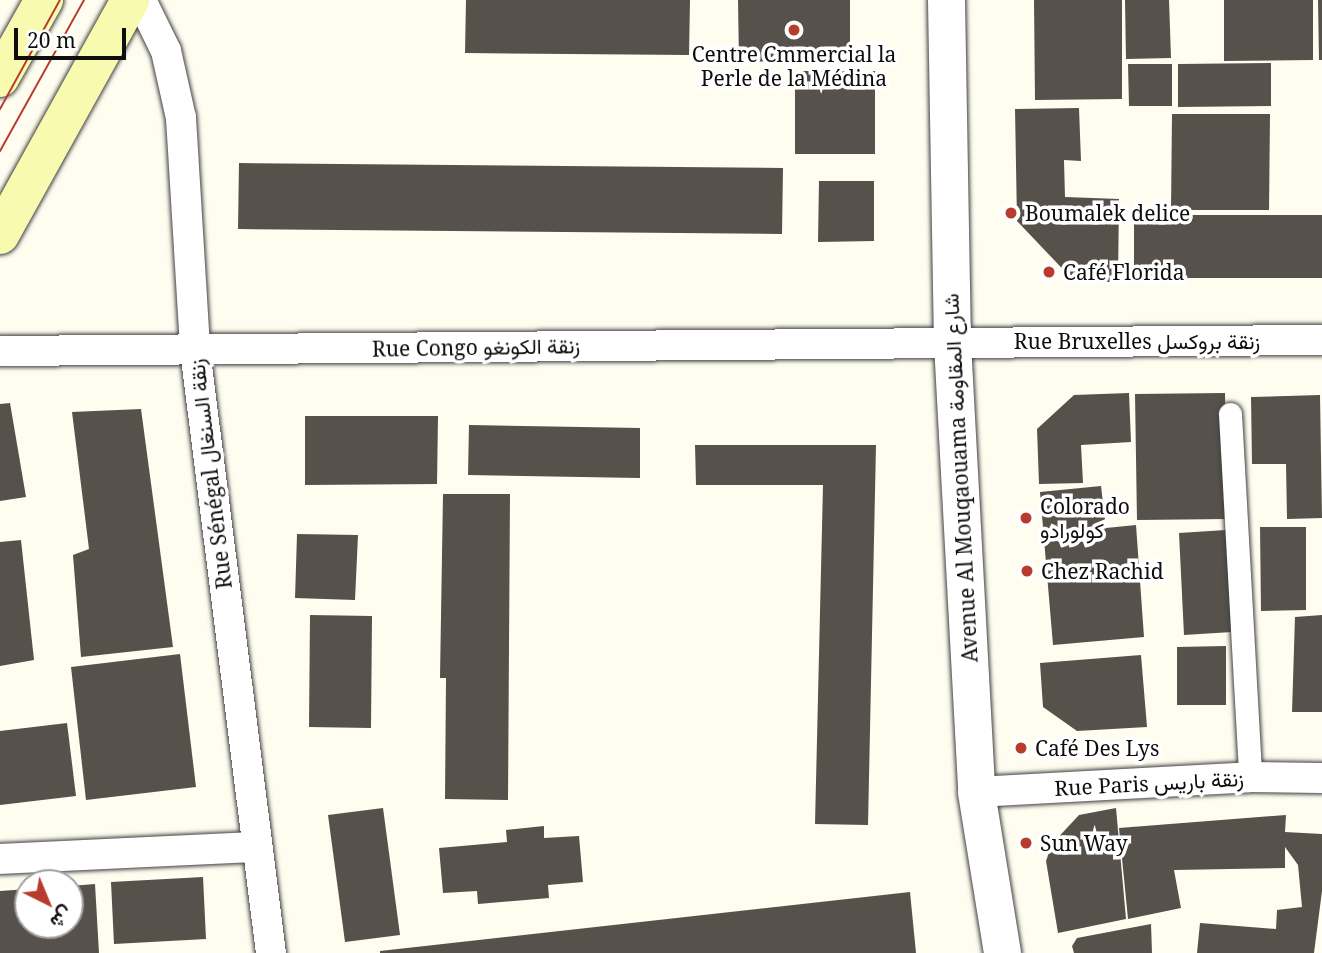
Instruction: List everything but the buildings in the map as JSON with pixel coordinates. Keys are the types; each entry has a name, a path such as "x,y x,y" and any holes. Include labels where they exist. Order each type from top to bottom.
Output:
{"main road":[{"path":"0,78 44,0"},
{"path":"0,235 130,0"}],"street":[{"name":"Rue Sénégal زنقة السنغال","path":"141,0 166,51 181,118 195,350 255,847 271,953"},
{"name":"Avenue Al Mouqaouama شارع المقاومة","path":"946,0 952,343 976,792 1002,953"},
{"name":"Rue Bruxelles زنقة بروكسل","path":"952,343 1322,340"},
{"name":"Rue Congo زنقة الكونغو","path":"0,351 952,343"},
{"path":"1230,414 1250,777"},
{"name":"Rue Paris زنقة باريس","path":"976,792 1250,777 1322,778"},
{"path":"0,859 255,847"}],"tram line":[{"path":"0,109 60,0"},
{"path":"0,151 84,0"}],"place":[{"name":"Centre Cmmercial la Perle de la Médina","path":"794,30"},
{"name":"Boumalek delice","path":"1011,213"},
{"name":"Café Florida","path":"1049,272"},
{"name":"Colorado كولورادو","path":"1026,518"},
{"name":"Chez Rachid","path":"1027,571"},
{"name":"Café Des Lys","path":"1021,748"},
{"name":"Sun Way","path":"1026,843"}]}
